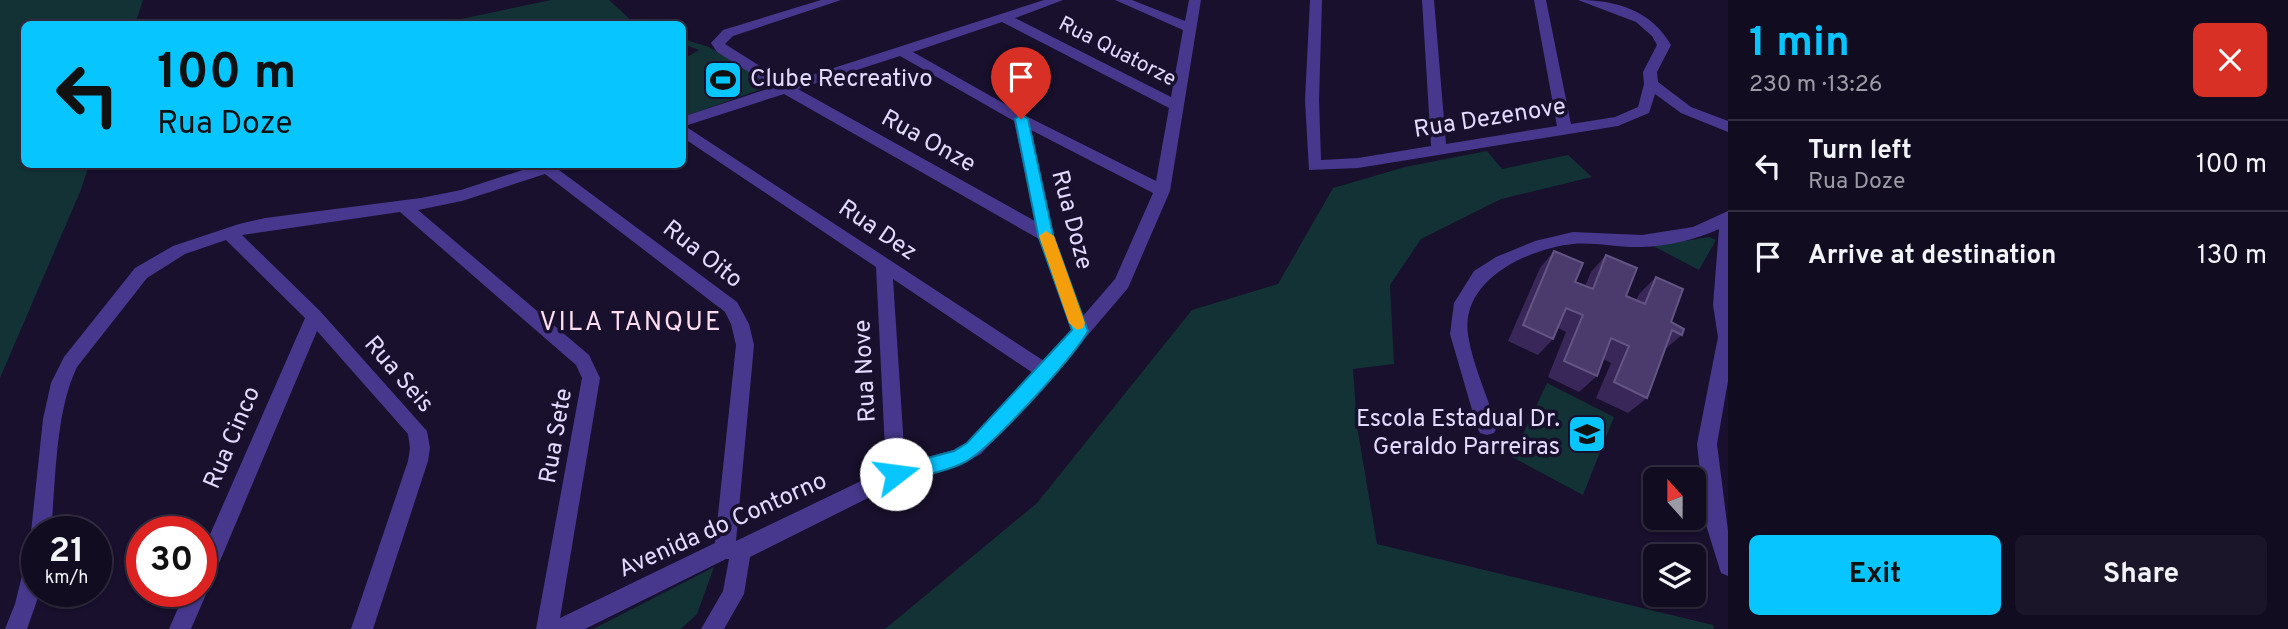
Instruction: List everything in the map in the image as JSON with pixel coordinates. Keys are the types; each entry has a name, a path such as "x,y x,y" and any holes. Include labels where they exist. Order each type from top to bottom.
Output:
{"street":[{"name":"Rua Onze","path":"835,0 729,33 718,43 722,49 783,87 1046,235"},
{"path":"686,121 1057,0"},
{"path":"1121,0 1189,28"},
{"name":"Avenida do Contorno","path":"561,629 896,474 958,457 974,448 1046,372 1122,283 1162,191 1195,0"},
{"name":"Rua Dezenove","path":"1316,0 1314,166 1358,163 1618,121 1644,110 1651,85"},
{"path":"1428,0 1439,151"},
{"path":"1541,0 1565,129"},
{"path":"1584,0 1637,17 1660,35 1664,45 1650,72 1651,85 1686,110 1728,127"},
{"name":"Rua Quatorze","path":"1002,17 1175,105"},
{"path":"900,50 1021,119 1162,191"},
{"name":"Rua Doze","path":"1021,119 1046,235 1080,331"},
{"name":"Rua Dez","path":"686,133 1046,372"},
{"path":"43,516 53,419 60,383 70,362 141,273 179,250 229,233 265,224 404,207 462,195 551,168"},
{"name":"Rua Oito","path":"555,168 731,307 740,324 745,345 733,550 733,594 712,629"},
{"name":"Rua Sete","path":"404,207 583,360 591,378 547,629"},
{"path":"1487,426 1459,334 1463,303 1480,276 1503,261 1535,247 1573,238 1642,241 1696,233 1728,218 1722,305 1728,337 1707,444 1716,524 1728,566"},
{"name":"Rua Seis","path":"229,233 314,316 417,431 420,448 418,461 362,629"},
{"name":"Rua Nove","path":"884,265 896,474"},
{"name":"Rua Cinco","path":"217,543 314,316"},
{"path":"16,629 25,607"},
{"path":"180,629 190,607"}],"green space":[{"path":"0,0 143,0 136,21 21,21 21,168 88,168 0,378"},
{"path":"551,0 609,0 632,21 451,21"},
{"name":"Clube Recreativo","path":"686,40 709,47 760,78 766,83 765,88 686,116 686,58 699,50 686,45"},
{"path":"1487,151 1502,169 1568,155 1592,177 1501,199 1421,239 1390,285 1394,364 1353,369 1357,426 1377,544 1713,625 1714,629 885,629 1037,503 1192,310 1278,284 1333,188 1405,167"},
{"path":"1709,237 1716,240 1699,270 1653,246"},
{"path":"1547,383 1614,417 1583,495 1512,457"},
{"path":"714,567 697,614 681,629 593,629"}],"building":[{"path":"1554,251 1583,263 1575,282 1593,289 1606,255 1637,268 1626,296 1645,304 1656,277 1683,289 1671,322 1684,329 1682,335 1672,330 1647,398 1614,382 1629,346 1611,338 1597,376 1564,361 1583,315 1566,308 1553,339 1523,325"}],"slow traffic":[{"path":"1046,236 1077,323"}],"place":[{"name":"Clube Recreativo","path":"723,80"},
{"name":"Escola Estadual Dr. Geraldo Parreiras","path":"1587,434"}],"district":[{"name":"VILA TANQUE","path":"631,323"}],"route":[{"path":"896,474 958,457 974,448 1080,331 1046,235 1021,119"}]}
